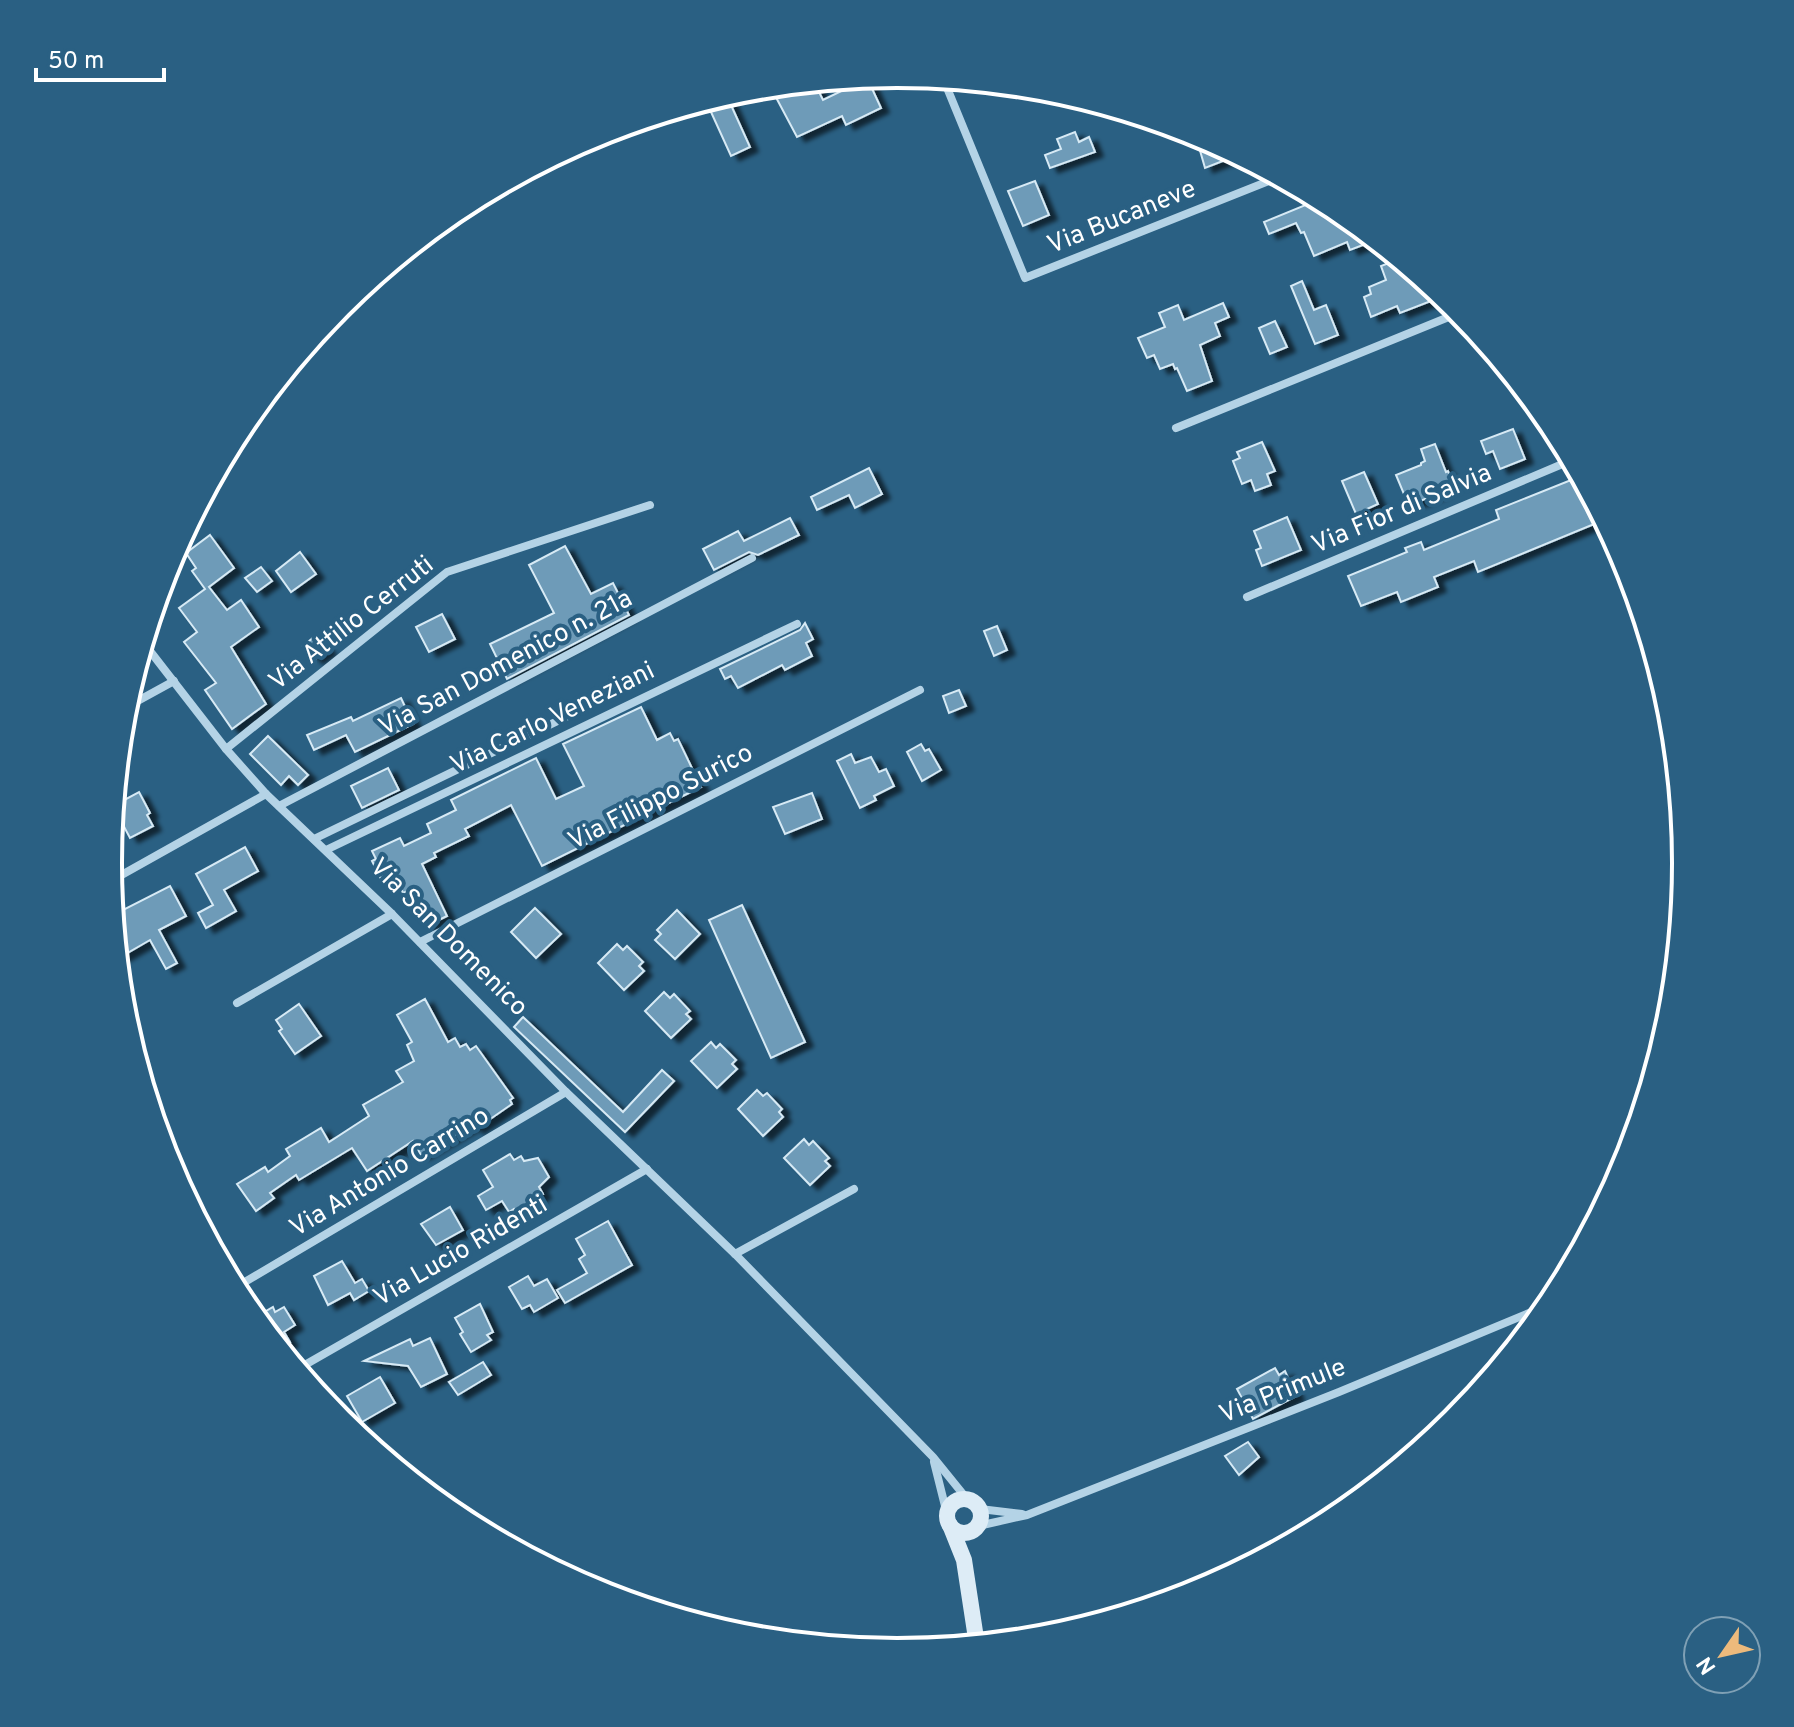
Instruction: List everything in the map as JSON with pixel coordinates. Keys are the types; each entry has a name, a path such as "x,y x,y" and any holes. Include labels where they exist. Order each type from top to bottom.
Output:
{"street":[{"name":"Via Bucaneve","path":"948,90 1025,278 1266,182"},
{"path":"1176,428 1447,318"},
{"name":"Via Fior di Salvia","path":"1247,597 1562,464"},
{"name":"Via Attilio Cerruti","path":"226,749 447,572 650,505"},
{"name":"Via San Domenico n. 21a","path":"279,806 752,558"},
{"name":"Via Carlo Veneziani","path":"326,850 797,624"},
{"name":"Via San Domenico","path":"151,652 226,749 266,794 392,914 566,1092 735,1254 933,1457 973,1504"},
{"path":"139,700 174,681"},
{"path":"314,839 638,682"},
{"name":"Via Filippo Surico","path":"420,942 920,690"},
{"path":"122,875 266,794"},
{"path":"237,1003 392,914"},
{"name":"Via Antonio Carrino","path":"245,1282 566,1092"},
{"name":"Via Lucio Ridenti","path":"305,1365 647,1169"},
{"path":"735,1254 854,1189"},
{"name":"Via Primule","path":"977,1528 1027,1515 1528,1313"},
{"path":"933,1457 948,1520 964,1560 975,1634"},
{"path":"948,1520 956,1501 973,1504 982,1518 964,1560"},
{"name":"Via Primule","path":"973,1504 1027,1515"},
{"path":"948,1520 965,1533 977,1528"}],"building":[{"path":"872,89 881,108 846,125 842,116 797,137 776,98 819,93 823,100 843,90"},
{"path":"732,106 750,147 731,156 710,111"},
{"path":"1075,132 1079,142 1089,137 1095,152 1050,168 1045,155 1061,149 1057,139"},
{"path":"1200,150 1224,161 1205,168"},
{"path":"1035,181 1049,215 1023,226 1008,191"},
{"path":"1306,205 1364,245 1350,250 1347,242 1314,256 1304,232 1301,233 1296,223 1269,234 1264,222"},
{"path":"1388,263 1430,301 1400,313 1397,306 1371,317 1364,297 1371,294 1369,287 1386,280 1381,266"},
{"path":"1302,281 1314,310 1326,305 1338,335 1315,344 1291,286"},
{"path":"1223,303 1229,317 1215,323 1220,336 1200,345 1212,381 1187,391 1177,368 1173,364 1160,369 1154,355 1147,358 1138,338 1165,327 1159,313 1178,305 1184,320"},
{"path":"1275,321 1287,347 1270,354 1259,328"},
{"path":"1513,429 1525,459 1500,469 1493,451 1486,454 1481,441"},
{"path":"1262,442 1275,471 1267,474 1271,485 1255,491 1251,480 1242,484 1233,461 1240,458 1237,452"},
{"path":"1435,444 1453,483 1441,488 1442,492 1418,502 1406,499 1396,475 1421,465 1425,461 1421,449"},
{"path":"869,468 882,494 855,508 849,495 817,510 811,497"},
{"path":"1364,472 1378,504 1356,514 1342,481"},
{"path":"1571,480 1594,524 1478,572 1474,561 1434,577 1438,587 1401,602 1397,592 1361,606 1348,576 1407,552 1405,548 1421,542 1424,550 1499,519 1496,510"},
{"path":"1287,517 1301,550 1262,566 1256,550 1261,548 1254,531"},
{"path":"790,518 799,535 758,555 749,552 714,570 703,549 738,531 744,541"},
{"path":"210,535 234,568 209,587 227,610 241,600 259,627 231,647 266,704 232,729 205,690 216,683 184,642 197,632 179,608 205,589 192,571 196,568 188,552"},
{"path":"565,546 591,594 613,583 629,615 507,679 490,644 554,613 529,565"},
{"path":"300,552 316,574 291,592 276,571"},
{"path":"261,567 272,581 257,592 245,578"},
{"path":"442,614 455,639 429,652 416,627"},
{"path":"805,623 813,639 806,643 812,656 785,670 782,665 738,688 731,676 725,679 720,669 800,630"},
{"path":"997,626 1007,650 994,656 984,631"},
{"path":"315,636 328,650 315,659 303,646"},
{"path":"959,690 966,706 949,713 943,696"},
{"path":"401,698 413,724 355,752 346,735 314,750 307,735 351,717 353,721"},
{"path":"641,707 657,740 670,733 674,741 678,739 701,787 542,866 511,805 465,829 469,836 434,853 436,857 422,864 447,916 427,926 410,890 403,893 397,879 384,885 372,861 376,859 372,851 400,838 404,846 431,833 427,824 456,810 451,800 536,758 556,799 584,786 563,744"},
{"path":"268,736 308,775 298,785 289,776 281,785 250,754"},
{"path":"921,744 925,751 929,749 941,770 922,781 907,752"},
{"path":"851,754 855,763 871,757 879,772 886,769 894,786 874,796 876,800 860,808 837,761"},
{"path":"388,768 399,790 362,808 351,786"},
{"path":"139,792 153,826 130,838 123,824 124,800"},
{"path":"812,793 822,819 785,834 773,807"},
{"path":"245,847 258,871 224,890 236,911 206,928 198,913 213,905 196,874"},
{"path":"170,886 186,916 159,930 177,963 166,969 150,940 127,953 123,910"},
{"path":"742,905 805,1042 771,1058 709,920"},
{"path":"535,908 561,934 536,958 511,932"},
{"path":"677,910 700,934 675,959 655,940 661,934 657,930"},
{"path":"617,944 623,950 627,946 643,962 639,966 644,971 624,990 598,963"},
{"path":"664,992 670,998 674,994 690,1011 686,1014 691,1019 671,1038 645,1011"},
{"path":"425,999 448,1042 455,1038 460,1047 466,1044 470,1050 476,1046 513,1098 510,1100 512,1104 476,1129 473,1125 421,1155 413,1141 367,1171 352,1148 299,1180 296,1175 270,1193 274,1198 256,1211 237,1184 265,1167 268,1172 290,1156 286,1149 321,1128 329,1142 369,1116 363,1105 403,1082 396,1071 414,1061 407,1045 412,1042 397,1015"},
{"path":"299,1004 321,1036 295,1054 279,1031 282,1029 276,1020"},
{"path":"523,1017 623,1112 662,1070 674,1081 625,1132 514,1027"},
{"path":"711,1042 716,1048 720,1044 736,1060 732,1064 737,1069 717,1088 691,1061"},
{"path":"757,1090 763,1096 767,1093 782,1109 779,1112 783,1117 763,1136 738,1109"},
{"path":"804,1139 809,1145 813,1141 829,1158 825,1161 830,1166 810,1185 784,1158"},
{"path":"510,1154 514,1160 521,1156 524,1161 538,1158 549,1177 539,1187 543,1194 535,1199 538,1203 517,1215 514,1209 509,1212 502,1201 486,1210 478,1196 493,1187 483,1170"},
{"path":"450,1207 463,1230 436,1245 421,1224"},
{"path":"608,1221 632,1265 565,1303 557,1290 587,1273 579,1259 585,1255 576,1239"},
{"path":"342,1261 355,1283 362,1279 369,1291 354,1300 350,1293 328,1305 314,1276"},
{"path":"528,1276 534,1286 547,1279 558,1298 534,1312 530,1305 522,1309 509,1287"},
{"path":"480,1304 493,1332 487,1335 491,1340 471,1352 455,1318"},
{"path":"273,1307 275,1312 284,1307 295,1325 284,1332 290,1342 288,1343 265,1312"},
{"path":"430,1338 447,1374 421,1387 408,1366 364,1361 410,1339 413,1346"},
{"path":"483,1362 491,1375 458,1395 449,1382"},
{"path":"1275,1368 1279,1375 1285,1371 1296,1396 1253,1419 1237,1389"},
{"path":"380,1377 395,1403 362,1422 347,1396"},
{"path":"1248,1442 1259,1457 1239,1475 1225,1456"}]}
